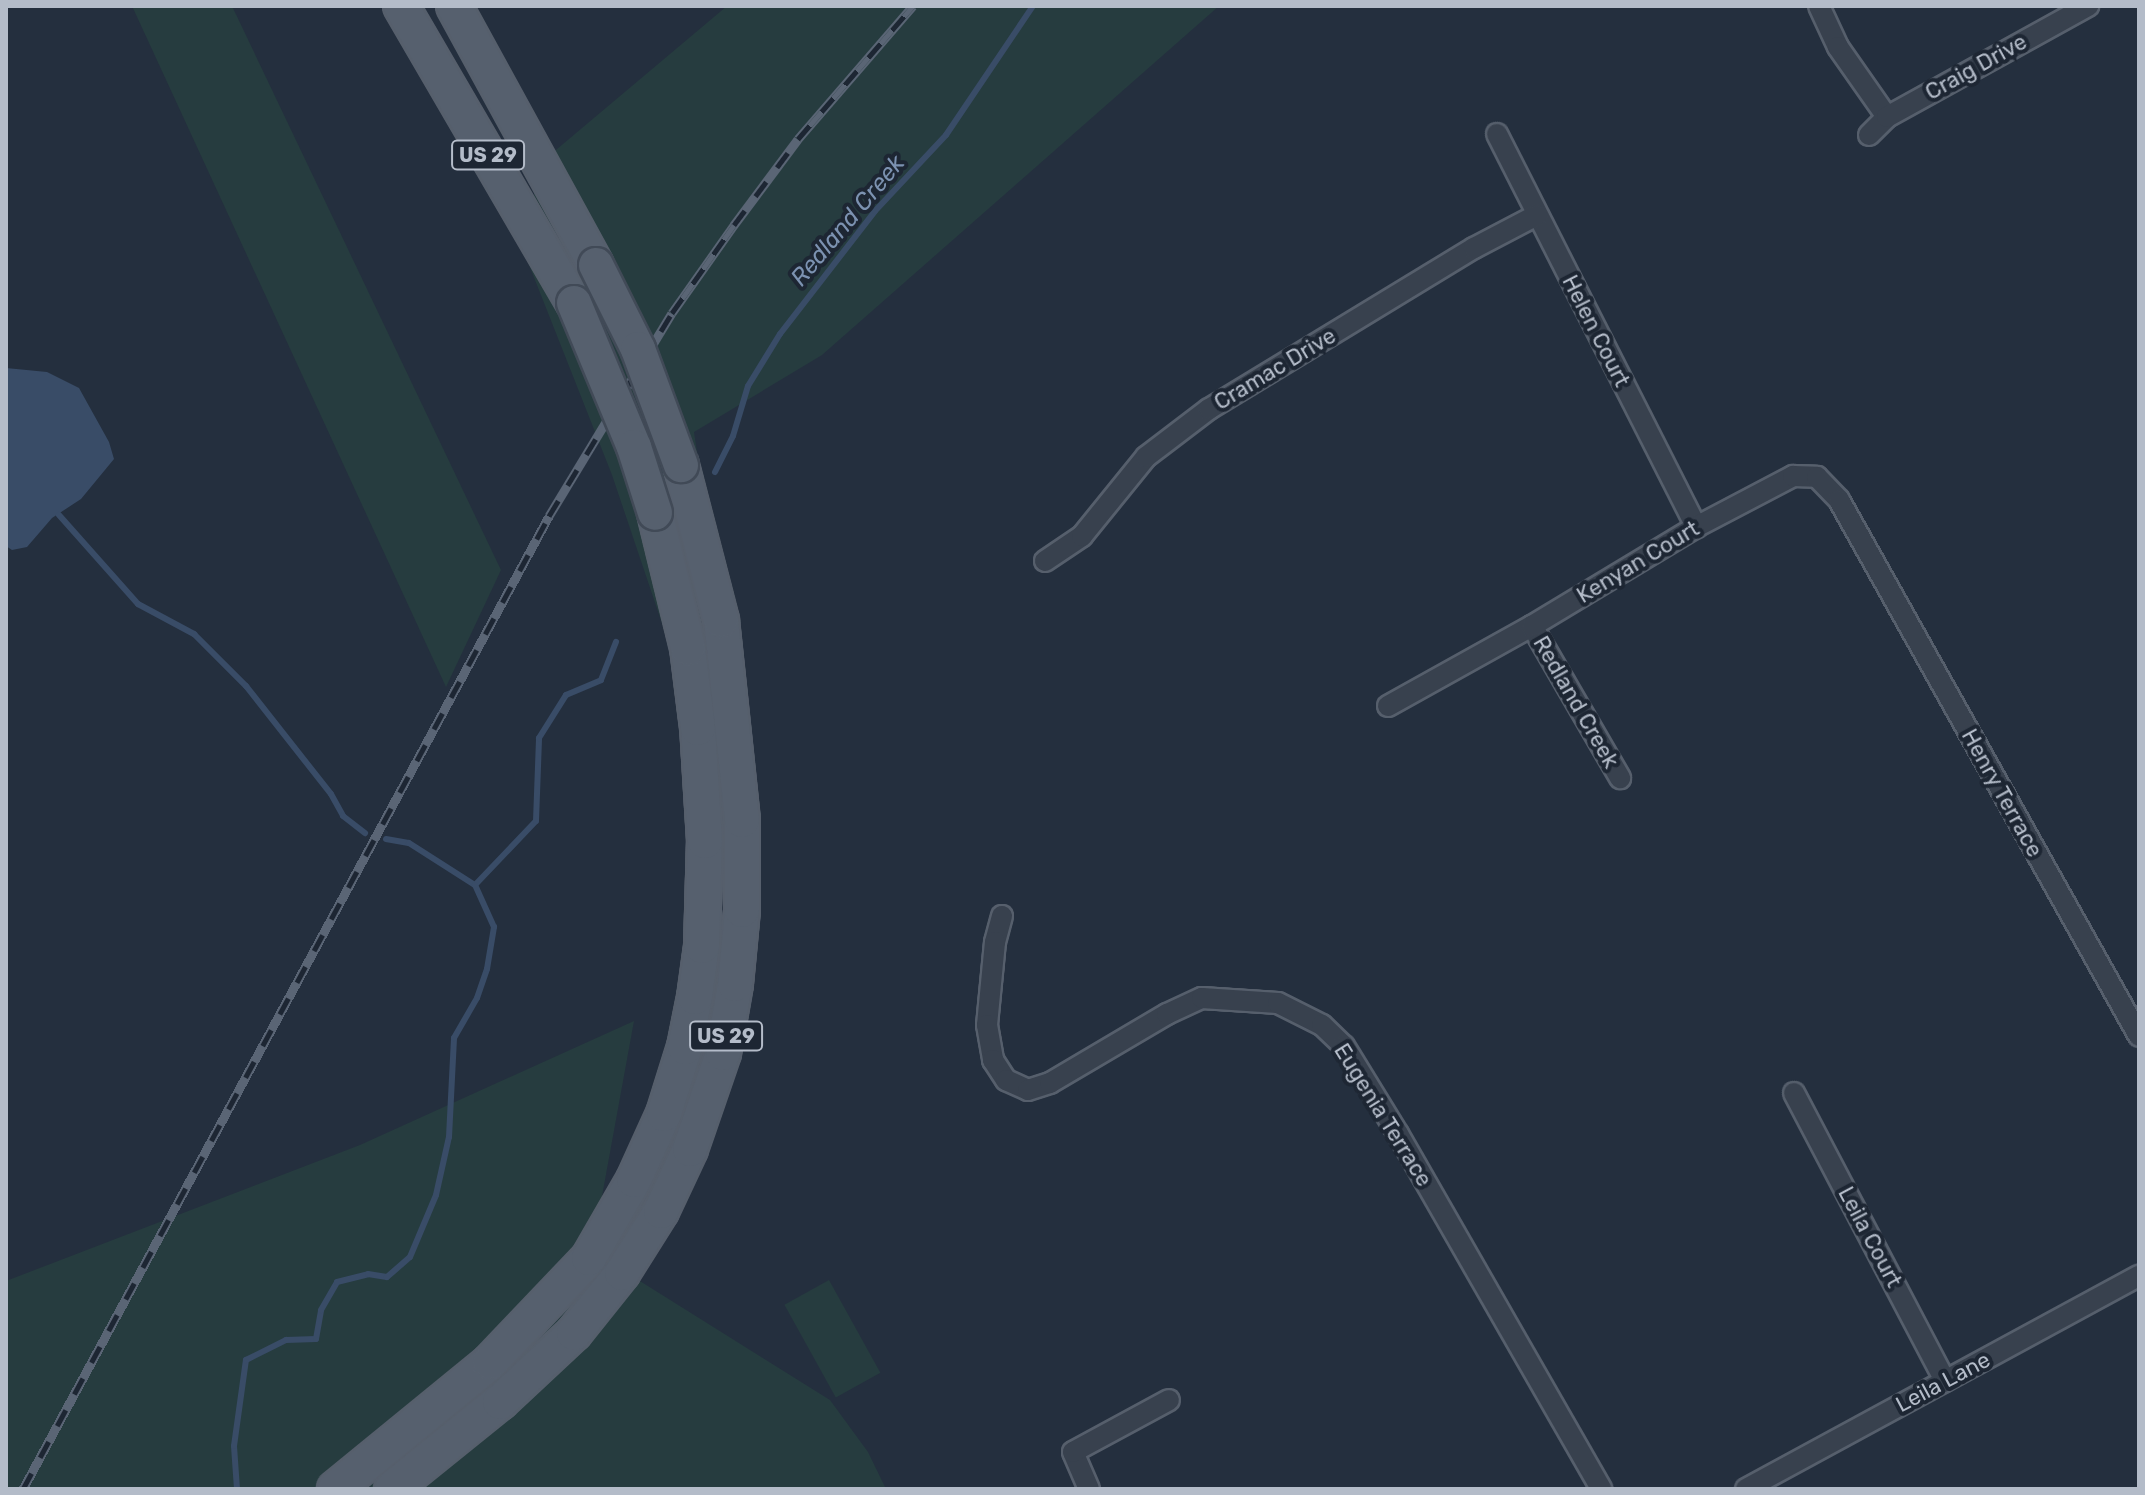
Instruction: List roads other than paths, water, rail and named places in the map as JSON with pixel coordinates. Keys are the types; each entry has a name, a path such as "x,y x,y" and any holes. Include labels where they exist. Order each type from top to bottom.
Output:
{"main road":[{"name":"US 29","path":"335,1489 490,1362 589,1258 634,1180 668,1101 685,1047 702,946 704,805 688,648 655,513 629,434 574,303 401,6"},
{"name":"US 29","path":"392,1489 500,1402 574,1333 622,1273 661,1211 690,1149 723,1053 735,984 742,910 742,820 721,620 681,465 638,349 596,265 454,6"}],"street":[{"path":"1819,6 1838,47 1887,117"},
{"name":"Craig Drive","path":"1869,135 1887,117 2088,6"},
{"name":"Helen Court","path":"1497,134 1696,527"},
{"name":"Cramac Drive","path":"1045,561 1082,536 1146,457 1209,409 1474,248 1537,215"},
{"name":"Kenyan Court","path":"1388,706 1532,626 1696,527 1793,476 1817,477 1839,500 1866,549"},
{"name":"Henry Terrace","path":"1866,549 2139,1036"},
{"name":"Redland Creek","path":"1532,626 1620,778"},
{"name":"Eugenia Terrace","path":"1002,916 995,942 987,1025 993,1060 1006,1080 1028,1090 1050,1083 1167,1014 1202,998 1278,1003 1322,1025 1344,1046 1398,1134 1601,1489"},
{"name":"Leila Court","path":"1794,1093 1945,1381"},
{"name":"Leila Lane","path":"1746,1489 2139,1276"},
{"path":"1089,1489 1073,1452 1169,1400"}],"water":[{"path":"6,368 47,372 79,388 109,442 114,459 81,499 52,518 27,547 12,550 6,546"}],"waterway":[{"name":"Redland Creek","path":"715,472 733,436 748,386 780,334 875,211 946,135 1033,6"},
{"path":"59,515 138,604 194,634 246,686 331,794 343,816 365,833"},
{"name":"Redland Creek","path":"475,885 536,821 539,738 566,695 601,680 616,642"},
{"path":"386,839 409,843 475,885"},
{"name":"Redland Creek","path":"237,1489 234,1446 246,1360 286,1340 316,1339 321,1310 337,1282 368,1274 387,1277 410,1257 436,1195 449,1137 454,1038 477,998 487,969 494,927 475,885"}],"railway":[{"path":"23,1489 549,516 672,313 734,225 798,139 913,6"}]}
